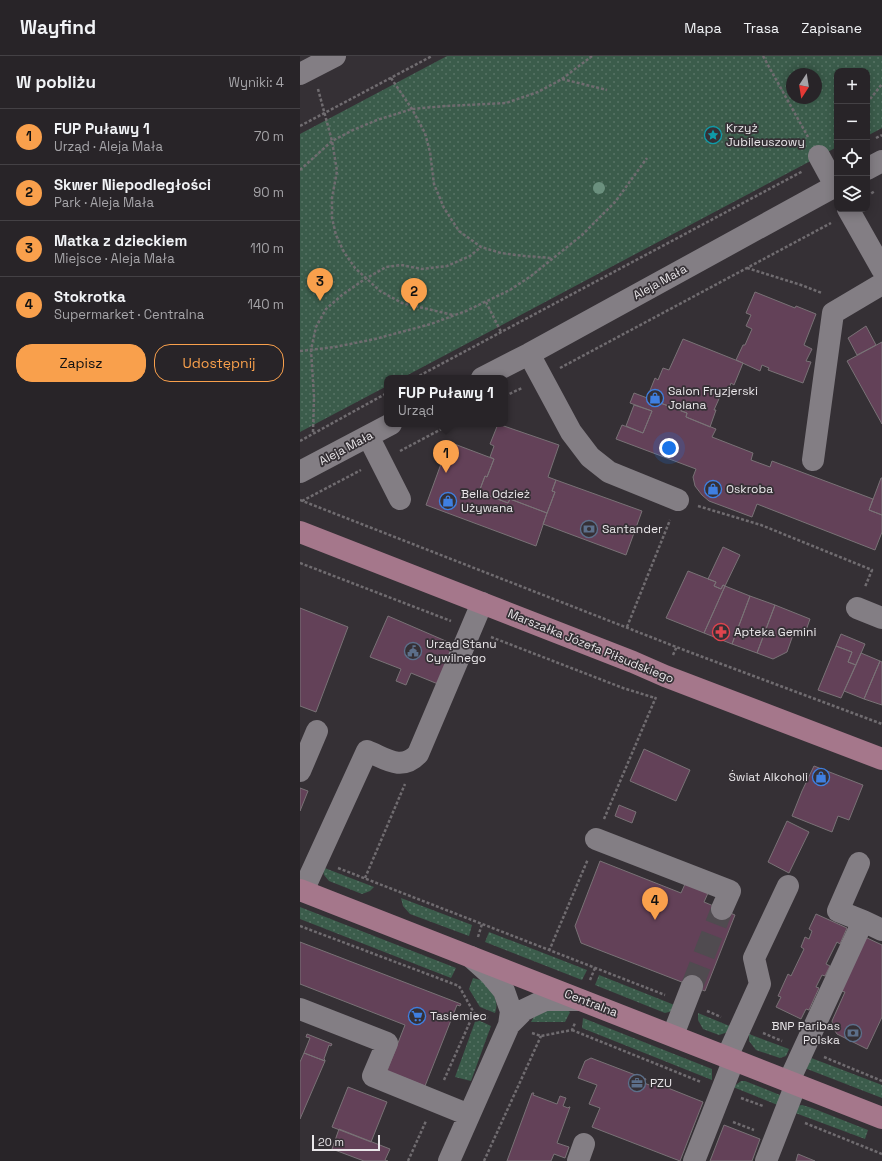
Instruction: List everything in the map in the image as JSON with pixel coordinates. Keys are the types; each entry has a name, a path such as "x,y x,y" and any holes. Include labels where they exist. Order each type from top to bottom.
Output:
{"main road":[{"name":"Marszałka Józefa Piłsudskiego","path":"300,532 633,662 665,676 882,759"},
{"name":"Centralna","path":"301,890 882,1118"}],"street":[{"path":"300,74 335,56"},
{"path":"820,159 834,182"},
{"path":"870,167 882,161"},
{"name":"Aleja Mała","path":"488,375 834,189"},
{"path":"850,212 882,269"},
{"path":"813,460 833,314 882,284"},
{"path":"529,354 571,432 590,457 609,472 678,500"},
{"name":"Aleja Mała","path":"300,472 385,427"},
{"path":"368,436 400,499"},
{"path":"301,890 317,860 367,750 396,763 405,763 412,760 418,754 482,603"},
{"path":"857,608 882,618"},
{"path":"300,772 317,731"},
{"path":"596,839 730,891 722,910"},
{"path":"766,1161 775,1139 804,1049 872,926 838,911 859,863"},
{"path":"694,1161 713,1113 742,1025 760,984 754,958 788,886"},
{"path":"449,1161 508,1025 510,1011 504,991 490,974 470,956"},
{"path":"673,1035 689,994"},
{"path":"508,1025 524,1010 546,1000 583,1000"},
{"path":"300,1008 387,1042 373,1076 469,1115"}],"path":[{"path":"300,126 432,56"},
{"path":"300,170 332,142 353,130 377,120 412,109 506,103 538,92 562,79 592,56"},
{"path":"421,375 820,159 763,56"},
{"path":"391,78 412,109 425,133 430,152 434,184 444,208 459,231 481,247 518,256 552,258"},
{"path":"562,79 607,90"},
{"path":"870,99 882,84"},
{"path":"324,113 332,142 337,171 332,198 332,218 336,235 354,268 380,291 402,303 455,315"},
{"path":"300,351 375,340 431,324 486,302 510,290 531,276 582,235 615,202 647,158"},
{"path":"508,395 542,378 747,268 847,212"},
{"path":"313,432 314,398 311,350 316,327 326,309 342,294 386,267 401,265 422,269 447,266 470,256 481,247"},
{"path":"747,268 801,285 848,304"},
{"path":"486,302 501,332"},
{"path":"300,441 313,432 384,395"},
{"path":"300,500 882,724"},
{"path":"627,627 678,500 761,525 872,570 857,608"},
{"path":"300,563 623,688 662,701"},
{"path":"549,951 677,646"},
{"path":"365,878 418,754"},
{"path":"317,860 595,968 689,994 742,1025 882,1081"},
{"path":"300,926 459,986 474,1013 541,1036 572,1030 595,968"},
{"path":"484,1161 541,1036"},
{"path":"713,1113 775,1139"}],"green space":[{"path":"447,56 882,56 882,128 870,134 870,68 834,68 834,149 408,375 384,375 384,388 300,432 300,134"},
{"path":"322,867 374,887 370,891 362,894 329,881 324,875"},
{"path":"401,898 472,925 469,936 410,914 403,906"},
{"path":"300,907 456,968 451,978 300,919"},
{"path":"489,932 587,970 582,980 485,942"},
{"path":"599,975 677,1006 673,1011 665,1013 595,985"},
{"path":"473,978 484,981 492,992 496,999 495,1013 480,1007 469,989"},
{"path":"550,1009 567,1010 570,1012 565,1022 531,1022 535,1015"},
{"path":"698,1013 732,1027 728,1032 719,1035 703,1029 698,1020"},
{"path":"583,1018 712,1069 712,1080 582,1028"},
{"path":"476,1019 491,1026 471,1081 455,1077"},
{"path":"749,1034 789,1049 786,1056 780,1058 756,1050 749,1041"},
{"path":"806,1056 882,1085 882,1098 802,1067"},
{"path":"741,1081 745,1081 780,1095 780,1106 733,1087"},
{"path":"802,1105 868,1130 865,1139 790,1111 796,1106"}],"building":[{"path":"755,292 795,308 796,306 816,314 804,345 812,349 806,361 811,362 803,383 768,370 769,368 762,365 760,371 736,360 752,329 746,326 751,315 746,313"},
{"path":"866,326 876,345 857,355 848,338"},
{"path":"683,339 743,363 734,385 731,383 727,394 722,392 714,410 716,410 710,427 686,417 687,413 647,398 655,378 658,380 663,368 669,370"},
{"path":"882,342 882,424 847,361"},
{"path":"634,393 687,413 686,417 716,429 712,437 753,453 751,460 770,467 772,461 873,499 869,510 882,515 882,532 875,550 757,504 752,517 709,501 695,486 693,477 696,469 616,439 622,425 643,433 652,411 630,403"},
{"path":"634,405 652,411 643,433 626,426"},
{"path":"497,427 507,427 559,445 548,477 556,480 552,491 555,492 547,513 510,499 508,503 479,492 494,459 490,457 494,446 490,444"},
{"path":"449,442 494,459 479,492 508,503 510,499 547,513 536,546 426,505"},
{"path":"882,478 882,515 869,510"},
{"path":"556,480 642,511 626,555 543,524 555,492 552,491"},
{"path":"723,547 740,555 725,586 723,585 721,589 714,586 716,582 708,579"},
{"path":"688,571 716,582 714,586 721,589 723,585 725,586 704,633 666,618"},
{"path":"725,586 750,596 732,644 704,633"},
{"path":"750,596 775,605 757,653 732,644"},
{"path":"775,605 810,619 804,636 794,632 787,652 773,659 757,653"},
{"path":"300,608 348,627 316,712 300,706"},
{"name":"Urząd Stanu Cywilnego","path":"388,616 455,645 438,684 411,673 406,685 396,681 401,669 370,657"},
{"path":"841,634 865,644 856,665 848,662 852,652 836,646"},
{"path":"836,646 852,652 848,662 856,665 841,698 818,690"},
{"path":"861,653 880,661 864,699 844,691"},
{"path":"880,661 882,662 882,705 864,699"},
{"path":"644,749 690,770 676,801 630,781"},
{"path":"814,766 863,785 849,820 838,816 832,832 792,816"},
{"path":"300,788 308,791 300,811"},
{"path":"619,805 636,812 632,823 615,816"},
{"path":"787,821 809,832 789,873 768,862"},
{"path":"600,861 681,893 685,884 708,893 704,902 735,915 705,991 581,943 575,926"},
{"path":"816,914 847,928 840,944 837,942 826,964 830,966 825,976 822,975 816,987 819,988 809,1010 806,1009 801,1019 776,1007 781,997 778,996 788,974 791,976 804,949 801,947 805,937 809,939 812,931 809,929"},
{"path":"865,937 882,945 882,1017 867,1049 837,1034 833,1028 832,1021 845,992 841,991"},
{"name":"Tasiemiec","path":"300,942 461,1004 460,1006 457,1005 425,1086 387,1071 405,1025 300,984"},
{"path":"307,1034 332,1044 331,1046 329,1045 324,1059 325,1061 304,1053 310,1038 306,1037"},
{"path":"304,1053 325,1061 300,1119 300,1062"},
{"path":"591,1058 646,1079 644,1083 652,1086 653,1082 703,1102 680,1161 592,1127 600,1108 589,1104 597,1085 578,1078 585,1061"},
{"path":"348,1087 387,1102 371,1142 332,1127"},
{"path":"532,1093 534,1093 533,1095 557,1104 560,1096 566,1098 563,1106 568,1108 570,1107 557,1143 569,1147 565,1158 554,1154 551,1161 507,1161"},
{"path":"724,1125 760,1139 752,1161 710,1161"},
{"path":"339,1129 390,1149 385,1160 388,1161 364,1161 332,1149"},
{"path":"798,1154 815,1161 796,1161"}],"tunnel":[{"path":"692,986 722,909"}],"place":[{"name":"Krzyż Jubileuszowy","path":"713,135"},
{"name":"Matka z dzieckiem","path":"320,301"},
{"name":"Skwer Niepodległości","path":"414,311"},
{"name":"Salon Fryzjerski Jolana","path":"655,398"},
{"name":"FUP Puławy 1","path":"446,473"},
{"name":"Oskroba","path":"713,489"},
{"name":"Bella Odzież Używana","path":"448,501"},
{"name":"Santander","path":"589,529"},
{"name":"Apteka Gemini","path":"721,632"},
{"name":"Urząd Stanu Cywilnego","path":"413,651"},
{"name":"Świat Alkoholi","path":"821,777"},
{"name":"Stokrotka","path":"655,920"},
{"name":"Tasiemiec","path":"417,1016"},
{"name":"BNP Paribas Polska","path":"853,1033"},
{"name":"PZU","path":"637,1083"}]}
